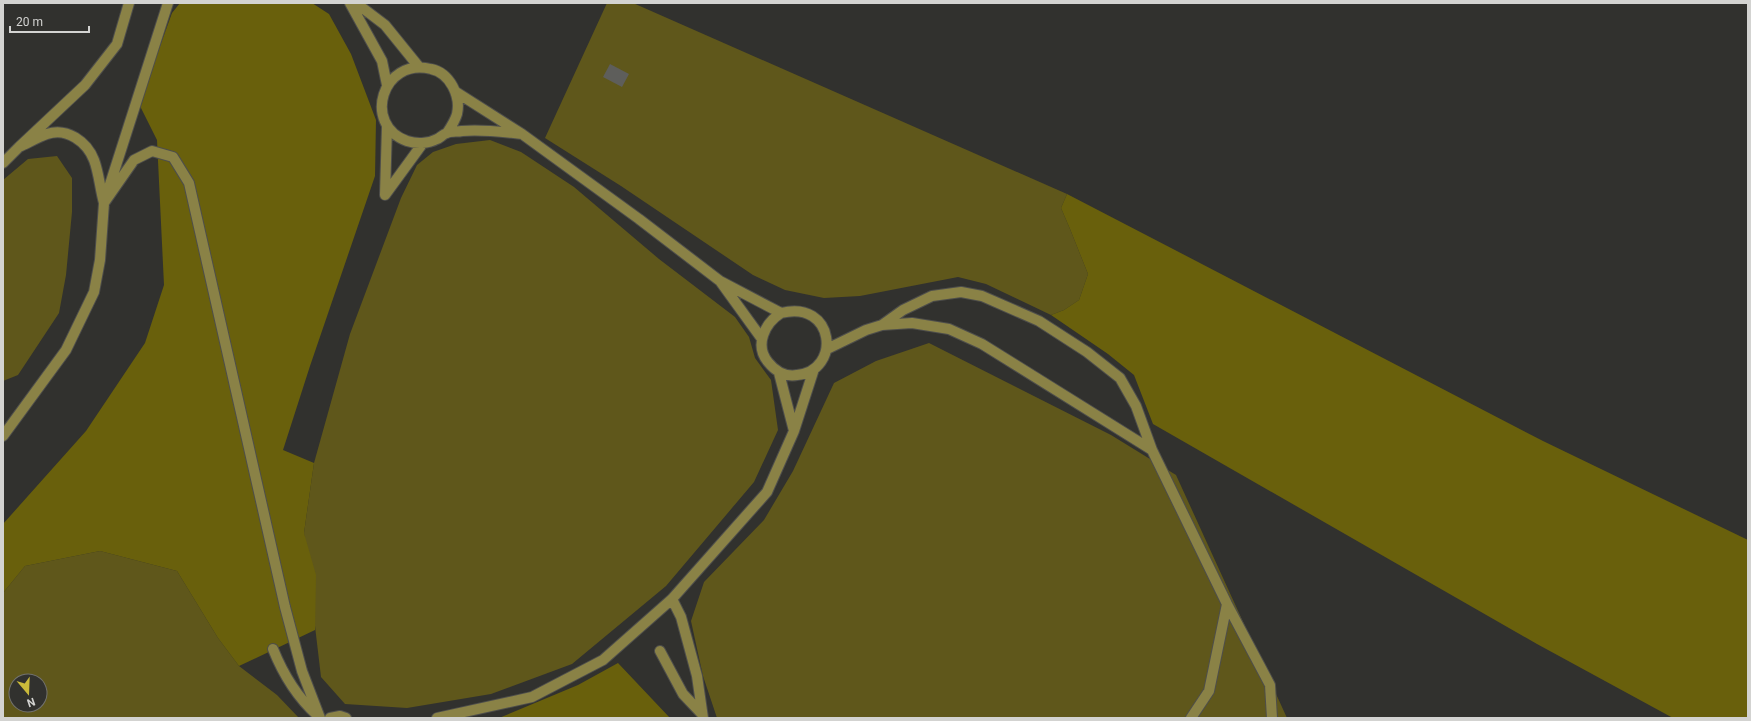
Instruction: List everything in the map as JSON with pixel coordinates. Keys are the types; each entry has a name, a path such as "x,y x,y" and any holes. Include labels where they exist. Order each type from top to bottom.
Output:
{"lane":[{"path":"3,163 86,85 117,44 129,3"},
{"path":"3,436 66,350 94,292 100,260 104,203 168,3"},
{"path":"350,3 382,61 387,85"},
{"path":"356,3 385,25 419,67"},
{"path":"387,126 406,141 423,143 436,140 446,132 457,115 458,105 456,92 451,83 441,73 433,69 419,67 401,71 387,85 381,103 382,112 387,126 385,195 423,143"},
{"path":"456,92 522,134 639,219 720,281 781,313"},
{"path":"446,132 482,130 522,134"},
{"path":"19,148 47,134 58,132 70,135 85,145 94,160 104,203"},
{"path":"104,203 134,160 152,152 173,157 189,183 285,607 302,671 319,717"},
{"path":"720,281 762,339"},
{"path":"882,325 903,310 932,296 961,292 982,296 1039,321 1087,352 1120,378 1136,406 1152,450 1227,604 1270,685 1272,718"},
{"path":"779,373 791,376 802,375 814,369 823,360 827,349 827,338 822,325 814,316 805,312 792,310 781,313 768,324 762,339 762,348 766,360 779,373 794,431"},
{"path":"827,349 866,330 882,325 912,323 949,329 982,344 1152,450"},
{"path":"438,718 532,697 603,660 672,599 767,492 794,431 814,369"},
{"path":"672,599 681,617 697,676 702,716"},
{"path":"1191,718 1209,691 1227,604"},
{"path":"273,649 280,666 304,704 319,717"},
{"path":"660,651 683,694 702,716"},
{"path":"330,718 340,716 346,718"}],"shaded area":[{"path":"180,3 312,3 329,14 351,54 376,120 375,176 283,450 314,463 304,533 316,575 315,630 239,666 218,638 177,571 100,551 25,566 3,593 3,524 86,431 145,343 164,285 157,140 139,104 172,13"},
{"path":"607,3 633,3 1067,194 1061,208 1088,274 1079,300 1064,310 1051,315 986,284 958,277 860,296 824,298 785,290 753,275 621,186 545,138"},
{"path":"490,140 521,152 574,187 659,259 735,317 749,337 755,358 771,380 778,430 754,482 666,586 572,664 491,694 407,708 345,704 321,677 304,533 314,463 350,334 401,198 417,165 433,152 456,144"},
{"path":"57,156 72,178 72,212 66,275 59,313 18,375 3,381 3,180 28,159"},
{"path":"1067,194 1543,441 1748,540 1748,718 1673,718 1537,644 1153,424 1134,375 1108,354 1051,315 1064,310 1079,300 1088,274 1061,208"},
{"path":"929,343 1111,435 1176,475 1287,718 717,718 703,676 691,621 704,582 764,520 793,471 834,383 876,361"},
{"path":"100,551 177,571 218,638 239,666 277,695 299,718 3,718 3,593 25,566"},
{"path":"618,663 670,718 499,718 578,685"}],"building":[{"path":"610,64 629,74 622,87 603,77"}]}
